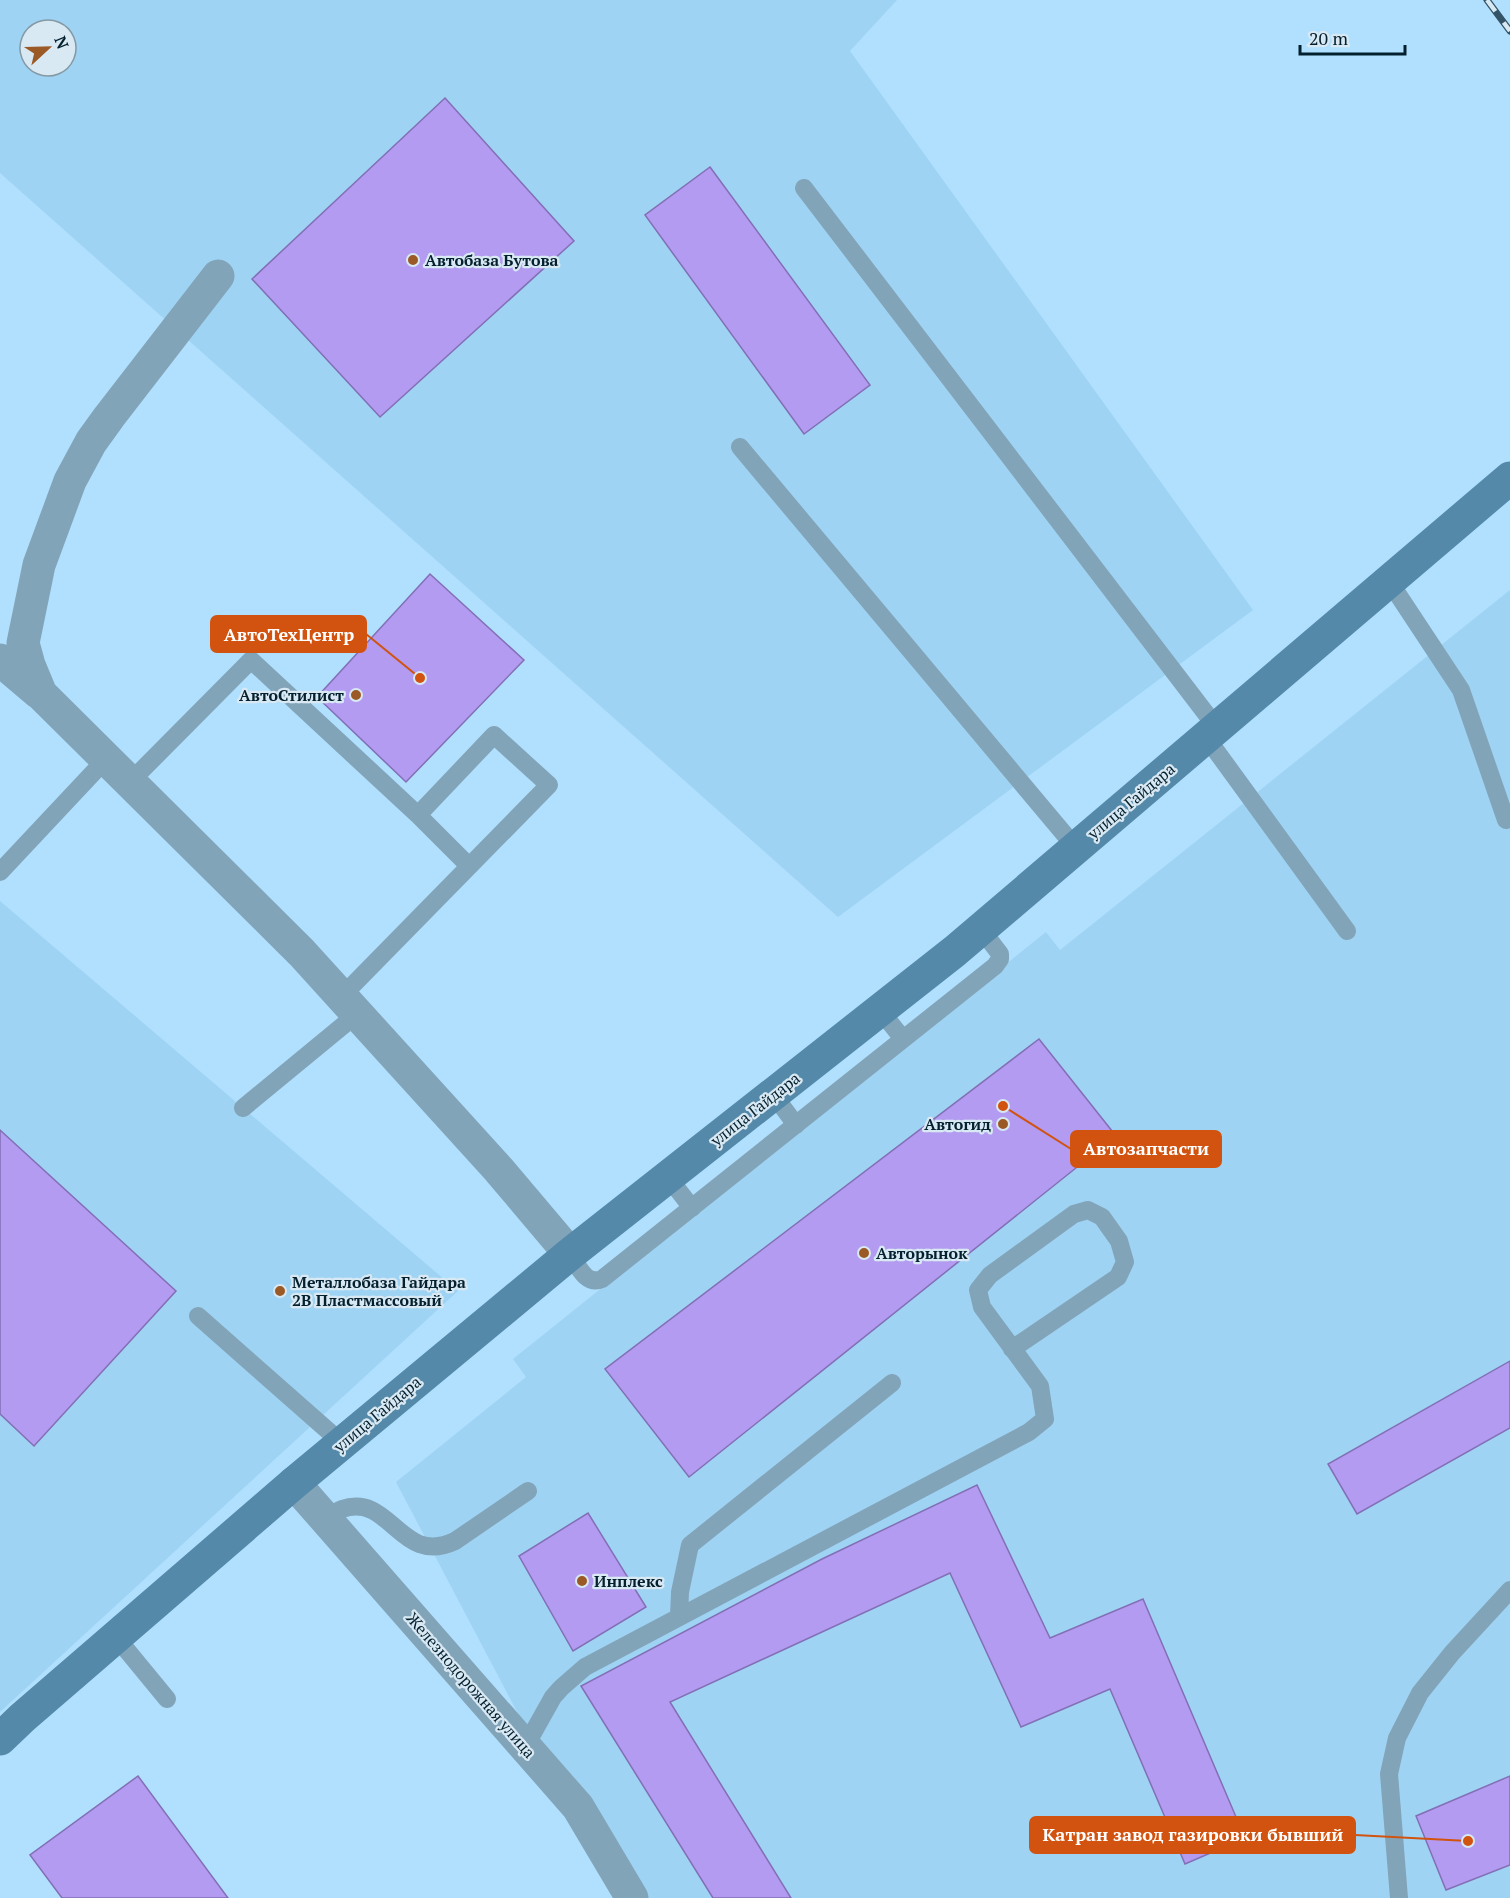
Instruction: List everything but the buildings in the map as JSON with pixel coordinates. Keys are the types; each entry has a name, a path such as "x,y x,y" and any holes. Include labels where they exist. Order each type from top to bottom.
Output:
{"main road":[{"name":"улица Гайдара","path":"0,1739 294,1483 570,1254 981,929 1510,478"}],"street":[{"path":"41,694 23,643 39,565 69,481 103,425 218,276"},
{"path":"1,664 41,694 302,953 499,1170 570,1254"},
{"name":"Железнодорожная улица","path":"294,1483 578,1807 632,1898"}],"lane":[{"path":"804,188 1211,733 1347,931"},
{"path":"740,447 1076,848"},
{"path":"1389,582 1461,690 1506,820"},
{"path":"129,783 251,660 470,866"},
{"path":"243,1108 350,1005 470,866 549,785 494,735 418,815"},
{"path":"0,872 106,759"},
{"path":"570,1254 585,1276 590,1280 598,1281 692,1208 998,963 1000,954 981,929"},
{"path":"880,1010 903,1039"},
{"path":"773,1094 796,1125"},
{"path":"668,1177 692,1208"},
{"path":"525,1747 553,1697 572,1678 601,1658 1029,1432 1045,1419 1040,1386 1012,1348 982,1307 978,1290 990,1275 1074,1214 1088,1210 1102,1217 1119,1241 1125,1262 1118,1278 1012,1348"},
{"path":"198,1316 342,1443"},
{"path":"679,1616 680,1592 690,1545 892,1383"},
{"path":"326,1520 341,1510 360,1506 383,1516 415,1543 430,1548 445,1546 528,1491"},
{"path":"1399,1898 1389,1774 1397,1738 1420,1693 1452,1653 1510,1590"},
{"path":"116,1637 166,1699"}],"shaded area":[{"path":"0,0 897,0 850,51 1253,610 838,917 0,173"},
{"path":"1510,590 1510,1898 615,1898 396,1482 526,1377 513,1359 1046,932 1060,950"},
{"path":"0,901 458,1291 0,1712"}],"railway":[{"path":"1487,0 1510,31"}],"place":[{"name":"Автобаза Бутова","path":"413,260"},
{"name":"АвтоТехЦентр","path":"420,678"},
{"name":"АвтоСтилист","path":"356,695"},
{"name":"Автозапчасти","path":"1003,1106"},
{"name":"Автогид","path":"1003,1124"},
{"name":"Авторынок","path":"864,1253"},
{"name":"Металлобаза Гайдара 2В Пластмассовый","path":"280,1291"},
{"name":"Инплекс","path":"582,1581"},
{"name":"Катран завод газировки бывший","path":"1468,1841"}]}
